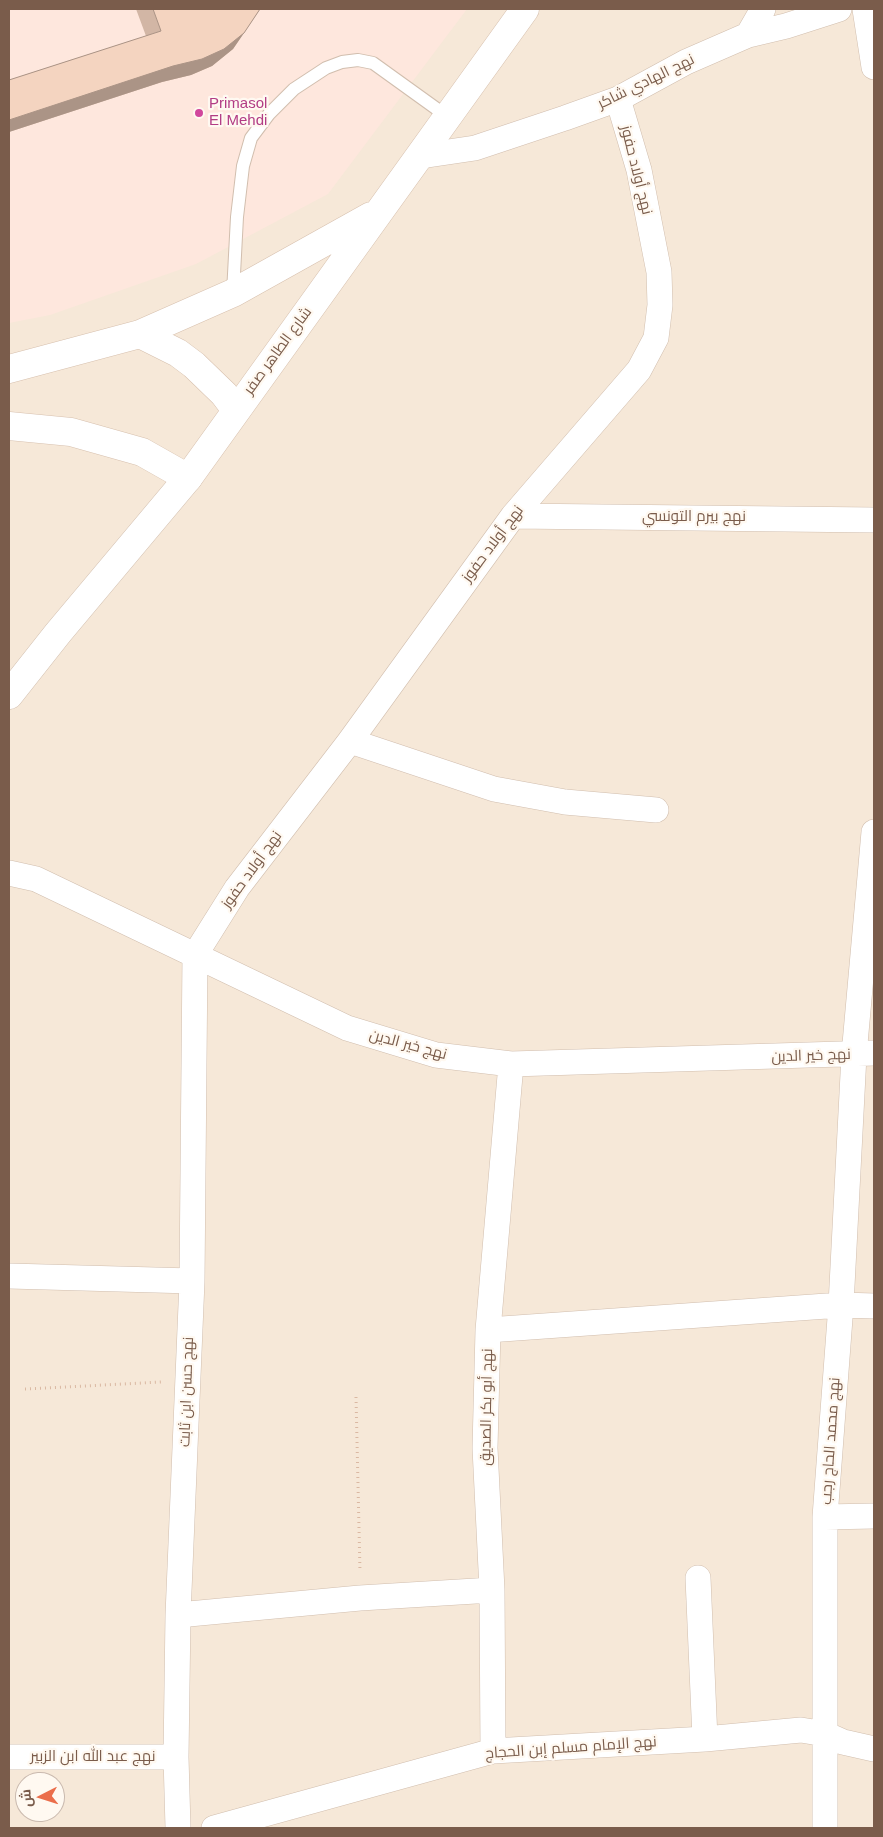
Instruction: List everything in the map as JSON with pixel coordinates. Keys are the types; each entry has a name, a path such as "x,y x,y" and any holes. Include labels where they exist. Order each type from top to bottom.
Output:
{"main road":[{"name":"شارع الطاهر صفر","path":"9,710 14,690 58,633 188,478 525,9"},
{"path":"9,370 140,334 233,293 379,211"},
{"path":"140,334 178,353 194,365 224,394 236,410"},
{"path":"9,426 70,432 142,452 188,478"}],"street":[{"path":"748,35 762,9"},
{"name":"نهج الهادي شاكر","path":"421,156 475,148 618,99 686,62 748,35 786,26 839,9"},
{"path":"865,9 874,67"},
{"name":"نهج أولاد حفوز","path":"194,955 237,888 350,741 513,516 639,370 656,338 660,305 659,272 639,170 618,99"},
{"name":"نهج بيرم التونسي","path":"513,516 874,520"},
{"path":"350,741 494,789 565,802 656,810"},
{"name":"نهج محمد الحاج رجب","path":"824,1828 825,1517 841,1305 864,1054 874,832"},
{"name":"نهج خير الدين","path":"9,856 36,879"},
{"name":"نهج خير الدين","path":"9,873 36,879 347,1028 436,1055 511,1064 864,1054"},
{"name":"نهج حسن ابن ثابت","path":"178,1828 176,1757 178,1615 192,1281 194,955"},
{"name":"نهج أبو بكر الصديق","path":"493,1751 492,1590 485,1448 488,1330 511,1064"},
{"path":"9,1276 192,1281"},
{"path":"488,1330 841,1305 874,1306"},
{"path":"825,1517 874,1516"},
{"path":"698,1578 705,1739"},
{"path":"178,1615 360,1598 492,1590"},
{"name":"نهج اﻹمام مسلم إبن الحجاج","path":"214,1828 493,1751 705,1739 801,1730 825,1734 844,1742 874,1749"},
{"name":"نهج عبد الله ابن الزبير","path":"9,1756 176,1757"}],"lane":[{"path":"233,293 237,217 243,166 251,138 269,114 294,89 326,68 342,62 358,60 373,62 448,116"}],"path":[{"path":"25,1389 187,1380"},
{"path":"356,1397 360,1598"}],"shaded area":[{"path":"9,9 874,9 874,1828 9,1828"},
{"name":"Primasol El Mehdi","path":"9,9 467,9 328,194 196,264 50,315 9,323"}],"building":[{"path":"153,9 260,9 244,33 224,49 202,59 173,66 9,120 9,80 161,31"}],"place":[{"name":"Primasol El Mehdi","path":"199,113"}]}
